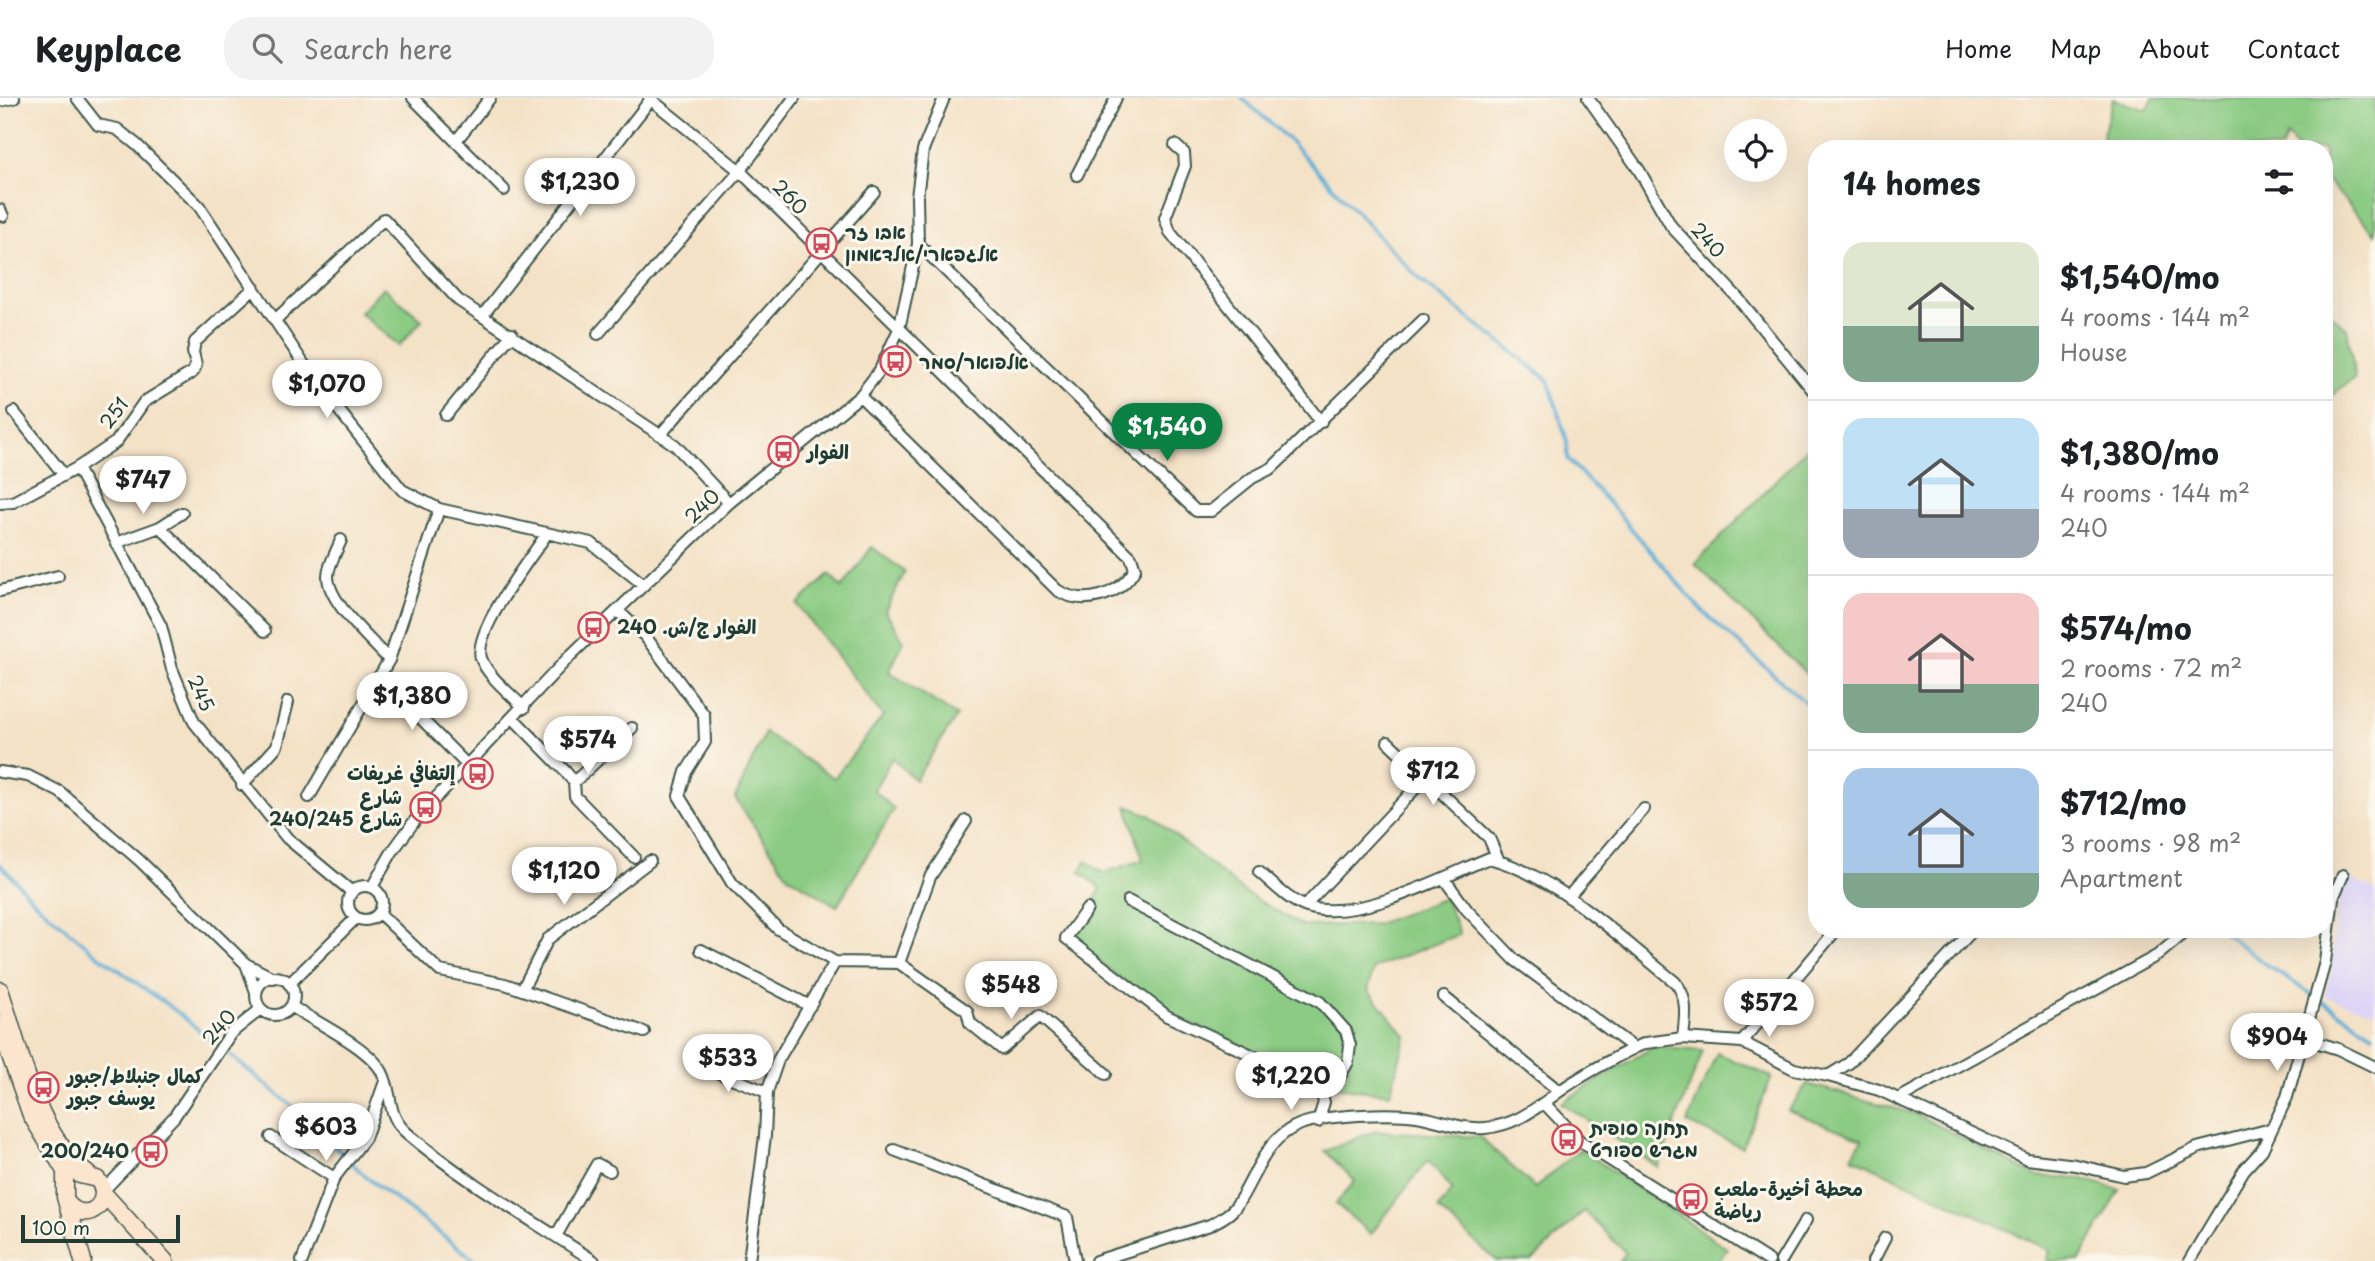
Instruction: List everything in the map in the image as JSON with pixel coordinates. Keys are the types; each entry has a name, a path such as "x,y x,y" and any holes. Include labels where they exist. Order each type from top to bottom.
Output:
{"main road":[{"path":"0,990 44,1116 67,1154 98,1184 165,1261"},
{"path":"0,1027 31,1115 62,1162 65,1197 83,1261"},
{"path":"66,1186 75,1177 98,1184"},
{"path":"78,1244 79,1232 92,1212 101,1205 98,1184"},
{"path":"69,1205 80,1213 92,1212 116,1220 155,1261"}],"street":[{"path":"0,101 14,98"},
{"path":"77,98 99,125 117,129 199,206 312,375 402,489 439,509 591,543 644,585"},
{"path":"414,98 504,190"},
{"path":"456,141 490,98"},
{"path":"598,334 740,171 794,98"},
{"name":"240","path":"372,887 392,852 416,819 514,719 570,656 729,503 860,396 880,370 899,329 918,244 918,197 923,150 944,98"},
{"path":"1077,176 1116,98"},
{"name":"240","path":"1588,98 1639,170 1671,226 1737,298 1808,384"},
{"path":"483,315 650,99"},
{"name":"260","path":"650,99 740,171 1131,557 1135,569 1131,576 1115,589 1092,599 1077,599 1057,590 860,396"},
{"path":"1175,145 1184,153 1185,166 1165,219 1170,232 1321,422"},
{"path":"660,435 874,192"},
{"path":"275,320 384,219 458,300 660,435 729,503"},
{"path":"918,244 1196,511 1211,511 1252,478 1272,468 1423,320"},
{"name":"251","path":"0,503 13,502 77,468 116,442 144,402 193,372 196,365 192,352 195,342 254,288"},
{"path":"446,415 512,334"},
{"path":"14,412 63,474"},
{"name":"245","path":"77,468 161,626 172,669 194,722 287,838 352,892"},
{"path":"309,797 389,660 439,509"},
{"path":"116,543 160,527 181,513"},
{"path":"160,527 265,631"},
{"path":"524,708 487,668 480,650 487,627 546,535"},
{"path":"341,540 328,574 330,589 343,608 389,660"},
{"path":"0,592 58,576"},
{"path":"618,611 645,636 704,715 705,742 686,772 679,796 706,845 732,883 778,929 835,962 899,963 967,1011 970,1023 1002,1049 1040,1016 1106,1074"},
{"path":"379,676 468,766"},
{"path":"242,785 276,746 288,702"},
{"path":"514,719 574,782 575,796 634,857"},
{"path":"574,782 632,728"},
{"path":"1388,742 1489,838 1499,861"},
{"path":"0,772 28,776 60,792 139,860 246,964 289,984 294,995 291,1006 276,1015 261,1009 246,964"},
{"path":"1305,906 1425,778"},
{"path":"1568,897 1644,809"},
{"path":"899,963 929,877 966,821"},
{"path":"1259,872 1305,906 1325,911 1349,909 1445,880 1489,858 1499,861 1553,885 1683,991 1683,1038"},
{"path":"522,990 548,939 650,861"},
{"path":"2333,898 2343,875"},
{"path":"1445,880 1467,910 1515,960 1634,1048"},
{"path":"289,984 356,918 371,919 379,913 381,897 372,887 363,886 352,892 348,906 356,918"},
{"path":"1128,901 1320,1002 1346,1031 1350,1045 1348,1062 1340,1076 1323,1094 1318,1122"},
{"path":"1087,909 1066,938 1167,1016 1308,1078 1323,1094"},
{"path":"379,913 440,971 522,990 644,1032"},
{"path":"1742,1042 1829,938"},
{"path":"1828,1076 1849,1063 1966,938"},
{"path":"1898,1099 2158,955 2178,938"},
{"path":"2189,1261 2239,1179 2262,1150 2287,1097 2325,962 2328,938"},
{"path":"701,950 810,1006"},
{"path":"748,1261 765,1136 767,1092 778,1060 835,962"},
{"path":"256,992 262,982 273,978"},
{"path":"1444,997 1559,1091"},
{"path":"291,1006 359,1049 380,1069 391,1115 406,1133 480,1187 594,1261"},
{"name":"240","path":"98,1184 125,1167 174,1116 232,1033 261,1009"},
{"path":"1096,1261 1210,1225 1223,1217 1235,1208 1260,1160 1278,1139 1300,1125 1391,1114 1463,1127 1485,1128 1509,1123 1545,1104 1559,1091 1634,1048 1683,1038 1742,1042 1794,1069 1880,1090 2027,1159 2076,1165 2123,1176 2146,1173 2197,1148 2271,1129"},
{"path":"2303,1038 2338,1049 2375,1067"},
{"path":"701,1066 767,1092"},
{"path":"302,1261 334,1178 365,1139 385,1081"},
{"path":"1545,1104 1580,1141 1769,1261"},
{"path":"271,1137 334,1178"},
{"path":"894,1150 1067,1217 1075,1261"},
{"path":"555,1236 597,1164 610,1171"},
{"path":"1781,1261 1806,1220"},
{"path":"1873,1261 1885,1238"}],"shaded area":[{"path":"2349,878 2375,890 2375,1012 2324,996 2331,972 2337,903"}],"green space":[{"path":"2153,98 2375,98 2375,234 2333,187 2333,140 2290,140 2287,136 2285,140 2102,140 2113,99 2147,110"},
{"path":"383,287 422,320 399,346 360,313"},
{"path":"2333,317 2347,329 2355,377 2333,394"},
{"path":"1808,447 1808,675 1695,564"},
{"path":"872,547 905,572 885,611 904,641 889,672 957,716 915,780 892,758 874,790 894,809 837,906 788,876 735,798 765,733 834,778 883,716 797,604 829,575 842,588"},
{"path":"1127,806 1150,815 1244,892 1303,926 1377,924 1445,898 1460,934 1374,968 1368,990 1406,1036 1390,1094 1327,1086 1159,1009 1073,941 1101,888 1080,872 1086,861 1103,873 1143,860"},
{"path":"1653,1047 1703,1051 1658,1167 1561,1103"},
{"path":"1717,1053 1772,1077 1742,1147 1687,1123"},
{"path":"1807,1084 1916,1114 2036,1176 2083,1179 2120,1190 2079,1261 2047,1261 2050,1250 1852,1157 1862,1139 1788,1110"},
{"path":"1375,1131 1480,1137 1535,1188 1580,1149 1728,1249 1717,1261 1620,1261 1626,1253 1584,1211 1532,1261 1497,1261 1438,1209 1453,1190 1428,1160 1371,1234 1336,1204 1355,1181 1325,1151"}],"waterway":[{"path":"1242,98 1289,140 1419,279 1548,380 1567,441 1568,459 1700,609 1808,705"},
{"path":"0,864 35,902 95,953 176,1011 303,1115 365,1176 476,1261"},
{"path":"2232,938 2265,964 2373,1034"}],"place":[{"name":"אבו זר אלגפארי/אלדאמון","path":"822,243"},
{"name":"אלפואר/סמר","path":"896,362"},
{"name":"الفوار","path":"784,452"},
{"name":"الفوار ج/ش. 240","path":"594,627"},
{"name":"إلتفافي غريفات","path":"478,773"},
{"name":"شارع 240/شارع 245","path":"425,808"},
{"name":"كمال جنبلاط/جبور يوسف جبور","path":"44,1087"},
{"name":"תחנה סופית מגרש ספורט","path":"1567,1139"},
{"name":"200/240","path":"152,1151"},
{"name":"محطة أخيرة-ملعب رياضة","path":"1691,1200"}]}
